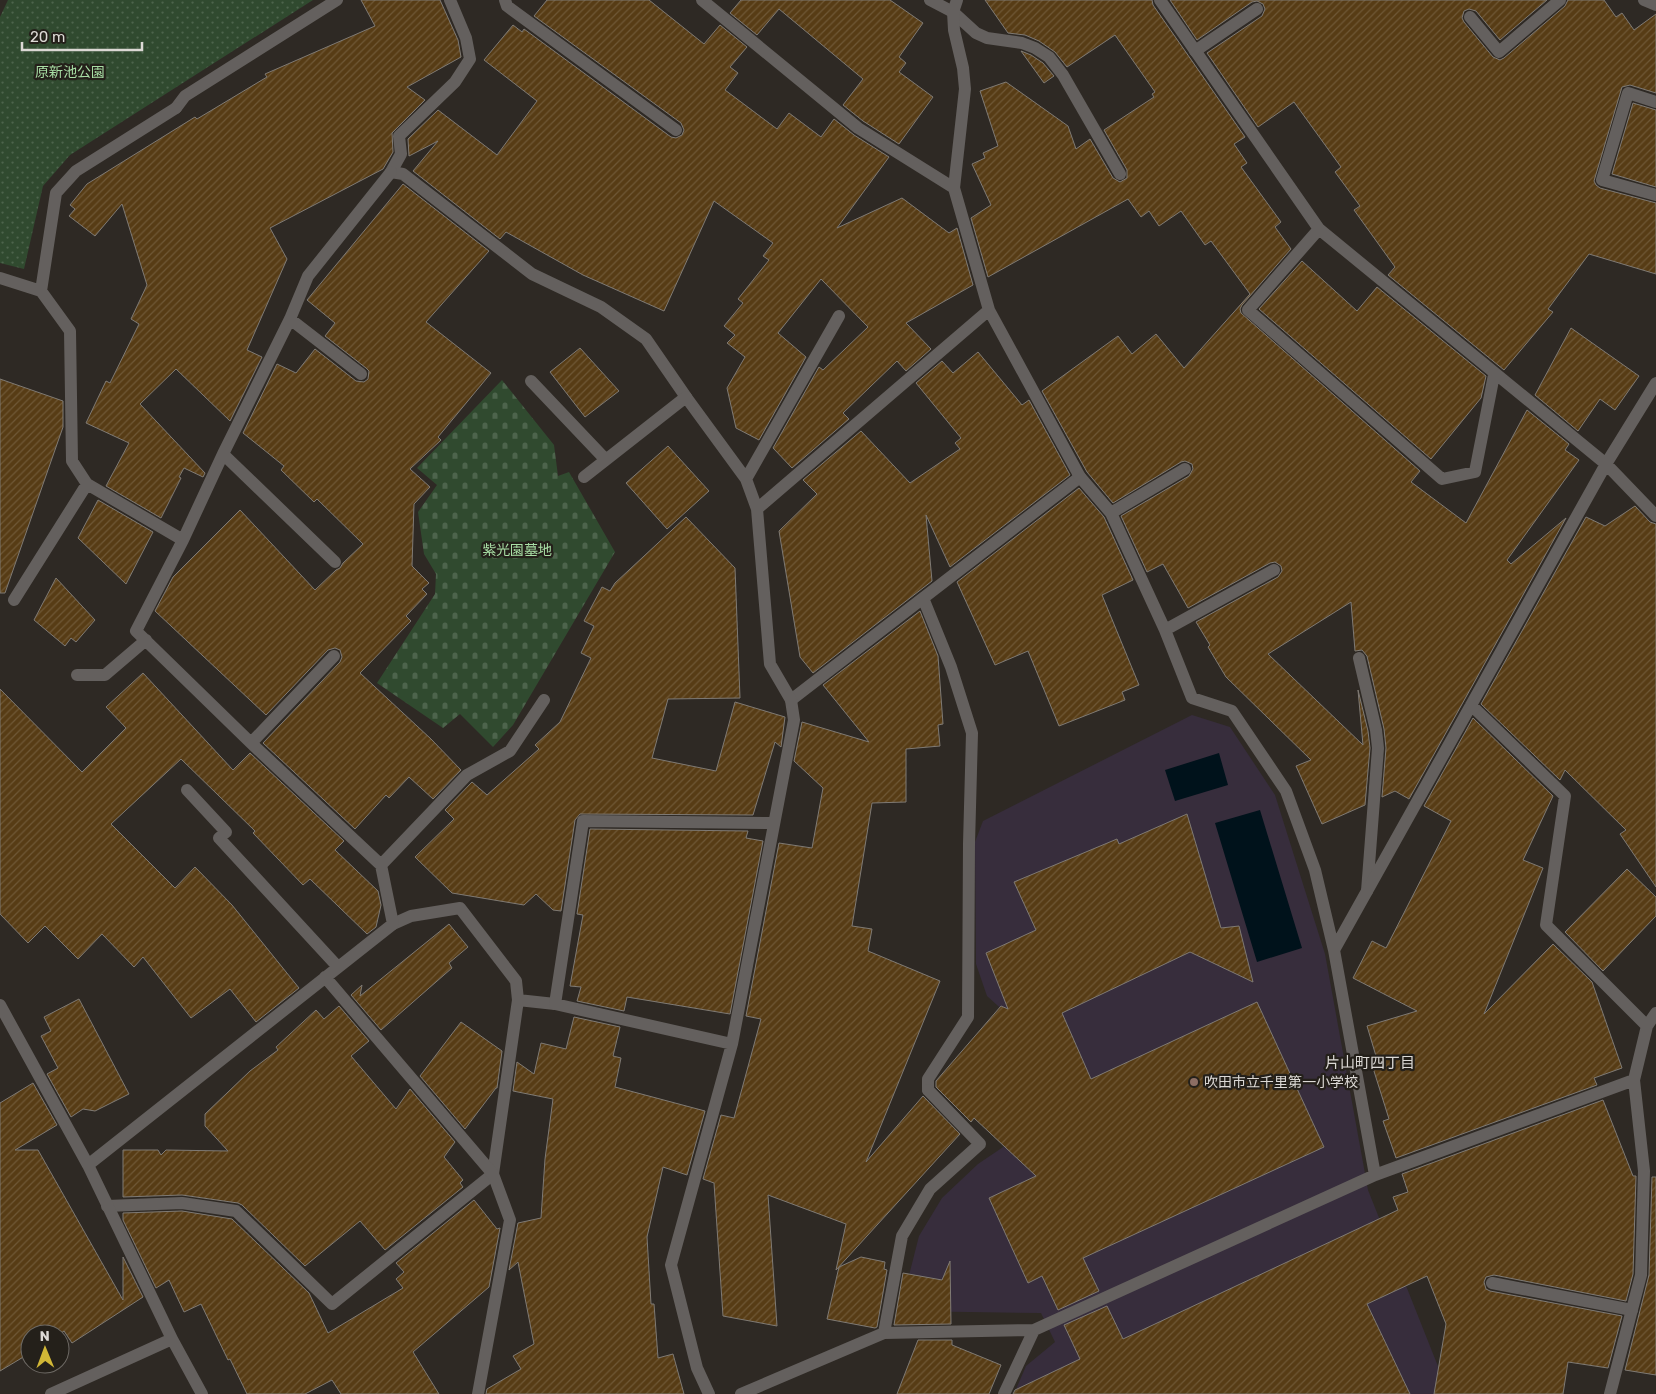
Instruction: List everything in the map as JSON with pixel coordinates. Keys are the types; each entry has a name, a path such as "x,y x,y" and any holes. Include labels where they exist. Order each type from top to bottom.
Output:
{"street":[{"path":"41,291 56,193 76,171 176,108 185,96 337,0"},
{"path":"393,924 381,865 136,631 183,540 290,319 308,276 391,172 401,154 399,136 455,82 470,59 466,38 450,0"},
{"path":"505,0 507,6 676,130"},
{"path":"702,0 858,128 954,188"},
{"path":"930,0 955,6 976,33 987,38 1022,43 1035,48 1049,57 1063,75 1120,174"},
{"path":"1160,0 1318,229 1606,464 1656,516"},
{"path":"1470,17 1499,52 1560,0"},
{"path":"1644,0 1656,5"},
{"path":"955,6 954,30 963,68 965,89 954,188 989,310 1080,477 1110,513 1165,630 1192,698 1232,711 1286,791 1315,870 1334,950 1375,1175"},
{"path":"1195,51 1257,9"},
{"path":"1656,102 1628,93 1602,180 1656,195"},
{"path":"391,172 404,174 532,274 601,306 646,338 686,397 746,478 757,509 770,664 791,700 794,720 732,1044 671,1265 697,1368 709,1394"},
{"path":"1318,229 1248,310 1442,479 1475,472 1494,374"},
{"path":"0,278 41,291 70,331 72,461 87,484 183,540"},
{"path":"757,509 989,310"},
{"path":"746,478 839,316"},
{"path":"290,319 361,374"},
{"path":"531,381 606,460"},
{"path":"1334,950 1606,464 1656,383"},
{"path":"584,477 686,397"},
{"path":"223,454 335,562"},
{"path":"1110,513 1185,469"},
{"path":"791,700 1080,477"},
{"path":"14,600 87,484"},
{"path":"1165,630 1274,570"},
{"path":"884,1333 902,1236 930,1189 980,1144 928,1090 928,1079 968,1017 972,733 951,668 923,598"},
{"path":"77,675 105,675 146,640"},
{"path":"251,742 334,656"},
{"path":"1359,658 1376,730 1378,748 1367,891"},
{"path":"381,865 467,775 510,751 544,700"},
{"path":"1471,704 1565,796 1546,925 1648,1026"},
{"path":"187,790 226,832 219,838 338,967"},
{"path":"555,1004 583,821 773,823"},
{"path":"88,1165 393,924 411,916 460,908 516,981 518,1000 493,1174 332,1304 236,1211 182,1203 107,1206"},
{"path":"325,977 493,1174 510,1220 478,1394"},
{"path":"518,1000 555,1004 732,1044"},
{"path":"0,1005 88,1165 172,1339 202,1394"},
{"path":"1610,1394 1641,1274 1644,1171 1634,1080 1648,1026 1656,1013"},
{"path":"741,1394 884,1333 1034,1330 1375,1175 1634,1080"},
{"path":"1492,1283 1632,1310"},
{"path":"1004,1394 1034,1330"},
{"path":"51,1394 172,1339"}],"shaded area":[{"name":"吹田市立千里第一小学校","path":"1192,715 1230,727 1275,795 1325,954 1368,1190 1449,1394 1014,1394 1026,1366 1055,1342 1041,1313 900,1311 919,1236 942,1198 978,1164 1040,1122 1038,1042 987,996 976,964 975,842 983,821"}],"green space":[{"name":"原新池公園","path":"8,0 313,0 70,155 43,186 24,269 0,263 0,17"},
{"name":"紫光園墓地","path":"502,380 554,445 558,476 569,472 615,552 513,725 493,747 460,714 443,728 377,683 435,594 436,574 424,554 418,512 437,485 417,468"}],"water":[{"path":"1219,753 1228,785 1175,801 1165,770"},
{"path":"1260,810 1302,948 1257,962 1215,823"}],"building":[{"path":"361,0 440,0 458,40 461,57 407,87 425,100 392,133 393,152 383,169 270,228 287,259 247,350 262,357 230,421 176,369 140,404 205,473 203,477 184,468 161,518 106,486 129,443 86,423 106,381 110,383 139,324 131,319 147,285 122,204 95,236 69,216 75,209 70,205 87,184 195,117 197,119 267,77 265,74 375,26"},
{"path":"547,0 649,0 704,44 720,25 747,47 730,67 738,73 725,90 777,129 789,113 821,137 834,119 854,135 889,157 837,228 902,198 949,233 957,228 973,285 906,323 931,349 906,371 897,361 843,413 849,419 792,468 773,448 819,367 823,370 868,327 821,279 778,333 806,357 759,440 736,428 727,388 745,357 727,343 735,335 724,326 743,303 738,299 769,260 763,256 773,243 714,201 664,311 583,275 506,232 500,239 413,171 438,141 409,156 408,139 438,110 497,155 537,101 484,60 513,25 522,32 524,29 671,137 676,138 682,135 684,130 681,123 534,16"},
{"path":"741,0 890,0 923,23 899,57 906,63 899,72 933,97 899,144 863,121 843,105 863,79 779,9 757,35 730,13"},
{"path":"985,0 1152,0 1153,5 1245,137 1234,144 1247,163 1241,167 1281,222 1275,227 1291,249 1242,305 1241,313 1420,471 1411,482 1466,523 1527,410 1569,444 1565,450 1579,460 1507,560 1511,564 1566,518 1409,799 1395,791 1382,797 1386,748 1384,729 1367,656 1362,650 1355,651 1351,602 1268,654 1363,745 1358,690 1370,748 1365,805 1322,824 1296,766 1311,760 1226,677 1196,622 1278,577 1282,571 1281,566 1275,562 1270,563 1188,608 1163,564 1147,572 1121,516 1189,476 1193,469 1192,464 1185,461 1181,462 1113,503 1087,472 1042,391 1118,336 1132,354 1156,334 1184,368 1250,294 1211,241 1205,245 1181,211 1159,226 1149,211 1141,217 1128,199 988,277 971,218 991,205 972,164 985,158 983,153 998,146 980,91 1006,82 1068,126 1076,149 1090,139 1113,178 1120,182 1127,178 1127,170 1104,130 1154,97 1152,94 1155,92 1115,35 1067,67 1055,52 1039,41 1025,35 1008,33"},
{"path":"1170,0 1547,0 1500,40 1476,11 1469,9 1464,11 1462,18 1464,22 1493,57 1500,60 1565,6 1568,0 1604,0 1616,17 1622,13 1634,30 1656,14 1656,93 1630,85 1622,87 1594,181 1600,188 1656,203 1656,274 1589,254 1548,309 1553,312 1504,370 1388,275 1395,267 1354,210 1360,206 1335,172 1341,167 1294,102 1258,127 1207,53 1262,16 1265,9 1263,4 1257,1 1252,2 1197,40"},
{"path":"1021,51 1043,63 1054,76 1044,83"},
{"path":"1633,103 1656,110 1656,187 1612,174"},
{"path":"403,184 489,251 426,322 491,373 438,437 441,440 410,469 430,487 414,504 412,566 429,583 422,589 427,594 406,616 411,621 360,673 431,739 461,770 433,799 409,777 389,798 386,795 355,829 263,743 340,662 342,657 340,650 335,648 328,650 266,715 155,611 173,577 240,510 315,590 363,544 317,499 314,502 281,470 284,466 243,433 277,364 296,373 315,349 356,381 364,382 368,379 369,371 366,368 325,336 335,323 307,300"},
{"path":"1302,261 1357,311 1377,287 1486,376 1481,398 1431,459 1259,309"},
{"path":"1571,328 1639,376 1615,410 1600,399 1578,431 1535,395"},
{"path":"580,348 619,391 585,417 550,372"},
{"path":"978,352 1022,405 1029,400 1070,475 950,567 926,515 932,581 813,673 800,657 779,531 817,494 803,480 861,431 910,483 960,449 955,443 961,438 916,383 942,361 953,373"},
{"path":"0,379 63,401 63,427 5,593 0,593"},
{"path":"668,446 709,491 667,529 626,483"},
{"path":"1079,488 1104,517 1133,580 1102,595 1139,685 1122,692 1125,700 1059,726 1028,651 995,665 957,582"},
{"path":"98,500 153,532 126,584 78,538"},
{"path":"1635,506 1650,522 1656,524 1656,887 1620,834 1626,830 1565,770 1560,780 1481,704 1586,517 1605,526"},
{"path":"686,517 735,568 740,698 668,699 652,758 716,771 735,702 785,717 781,747 775,742 753,815 580,814 575,820 561,911 553,910 536,894 524,905 452,893 415,857 454,819 445,810 472,782 487,795 539,749 535,745 560,722 591,658 581,653 594,626 584,621 602,587 610,591 615,583"},
{"path":"56,578 95,620 76,642 71,638 65,646 34,620"},
{"path":"920,611 938,656 943,724 938,725 940,746 906,749 906,802 872,803 852,926 872,929 868,951 940,981 866,1162 923,1096 960,1134 836,1270 846,1224 768,1195 777,1326 723,1316 714,1183 703,1179 721,1115 734,1118 761,1019 746,1016 779,843 812,848 823,788 794,761 802,722 869,742 823,685"},
{"path":"143,673 233,770 250,753 344,841 335,850 378,891 381,905 376,927 367,934 310,879 303,885 253,833 255,831 181,759 111,824 175,888 195,867 232,905 299,988 256,1022 230,989 191,1018 143,957 134,967 102,934 78,959 45,926 28,943 0,914 0,689 82,772 126,728 106,707"},
{"path":"1473,718 1553,796 1523,860 1543,868 1484,1014 1553,944 1592,982 1622,1068 1594,1078 1597,1085 1396,1158 1383,1121 1389,1119 1373,1068 1379,1066 1367,1026 1417,1011 1353,978 1372,941 1386,948 1451,821 1424,806"},
{"path":"1187,814 1221,928 1239,926 1253,982 1190,952 1062,1013 1091,1079 1257,1002 1324,1147 1083,1258 1099,1291 1058,1310 1042,1276 1028,1283 989,1198 1036,1176 974,1118 971,1122 936,1087 936,1081 1001,1006 1008,1009 986,953 1036,930 1014,882 1117,839 1119,844"},
{"path":"590,829 748,831 746,838 763,841 730,1014 627,997 624,1011 577,1001 581,987 570,986 583,915 577,914"},
{"path":"1627,869 1656,897 1656,916 1603,971 1565,932"},
{"path":"449,924 468,947 449,963 452,968 381,1030 351,995 362,985 360,996"},
{"path":"79,999 129,1094 95,1111 83,1109 71,1117 47,1074 58,1068 41,1036 51,1031 44,1017"},
{"path":"339,1006 369,1041 351,1056 396,1109 410,1089 455,1142 444,1157 463,1180 460,1183 463,1187 385,1250 360,1221 305,1266 238,1203 182,1195 123,1197 123,1150 158,1150 161,1155 166,1150 228,1151 205,1126 205,1114 250,1071 278,1050 276,1047 316,1010 324,1019"},
{"path":"574,1017 620,1027 613,1056 621,1058 615,1087 705,1111 687,1175 663,1167 647,1237 651,1304 654,1304 658,1358 673,1354 684,1394 486,1394 487,1389 521,1369 513,1356 534,1344 518,1262 509,1270 518,1223 541,1218 545,1159 553,1099 513,1091 517,1062 534,1074 541,1043 566,1049"},
{"path":"461,1022 502,1051 497,1088 465,1129 420,1076"},
{"path":"33,1083 57,1125 15,1150 38,1150 123,1300 123,1257 143,1297 72,1343 70,1340 70,1324 20,1324 20,1359 0,1371 0,1103"},
{"path":"1603,1100 1633,1176 1636,1176 1633,1274 1626,1301 1494,1275 1486,1277 1484,1282 1486,1289 1490,1291 1622,1316 1608,1368 1568,1362 1563,1394 1434,1394 1446,1324 1427,1276 1367,1304 1410,1394 1013,1394 1015,1390 1080,1359 1064,1325 1107,1306 1123,1339 1398,1210 1393,1197 1408,1192 1402,1174"},
{"path":"1652,1177 1656,1177 1656,1375 1625,1370 1649,1275"},
{"path":"474,1200 497,1229 500,1228 489,1287 413,1352 439,1394 341,1394 332,1380 305,1394 247,1394 201,1304 184,1312 169,1280 156,1288 123,1220 123,1213 182,1211 232,1219 309,1293 328,1333 403,1288 396,1279 404,1272 396,1263"},
{"path":"861,1257 885,1262 884,1269 887,1270 877,1327 875,1328 827,1319 839,1267"},
{"path":"950,1261 951,1324 894,1325 903,1273 942,1280"},
{"path":"918,1340 952,1340 952,1345 1001,1365 989,1394 897,1394"}],"place":[{"name":"吹田市立千里第一小学校","path":"1194,1082"}],"district":[{"name":"片山町四丁目","path":"1370,1063"}]}
